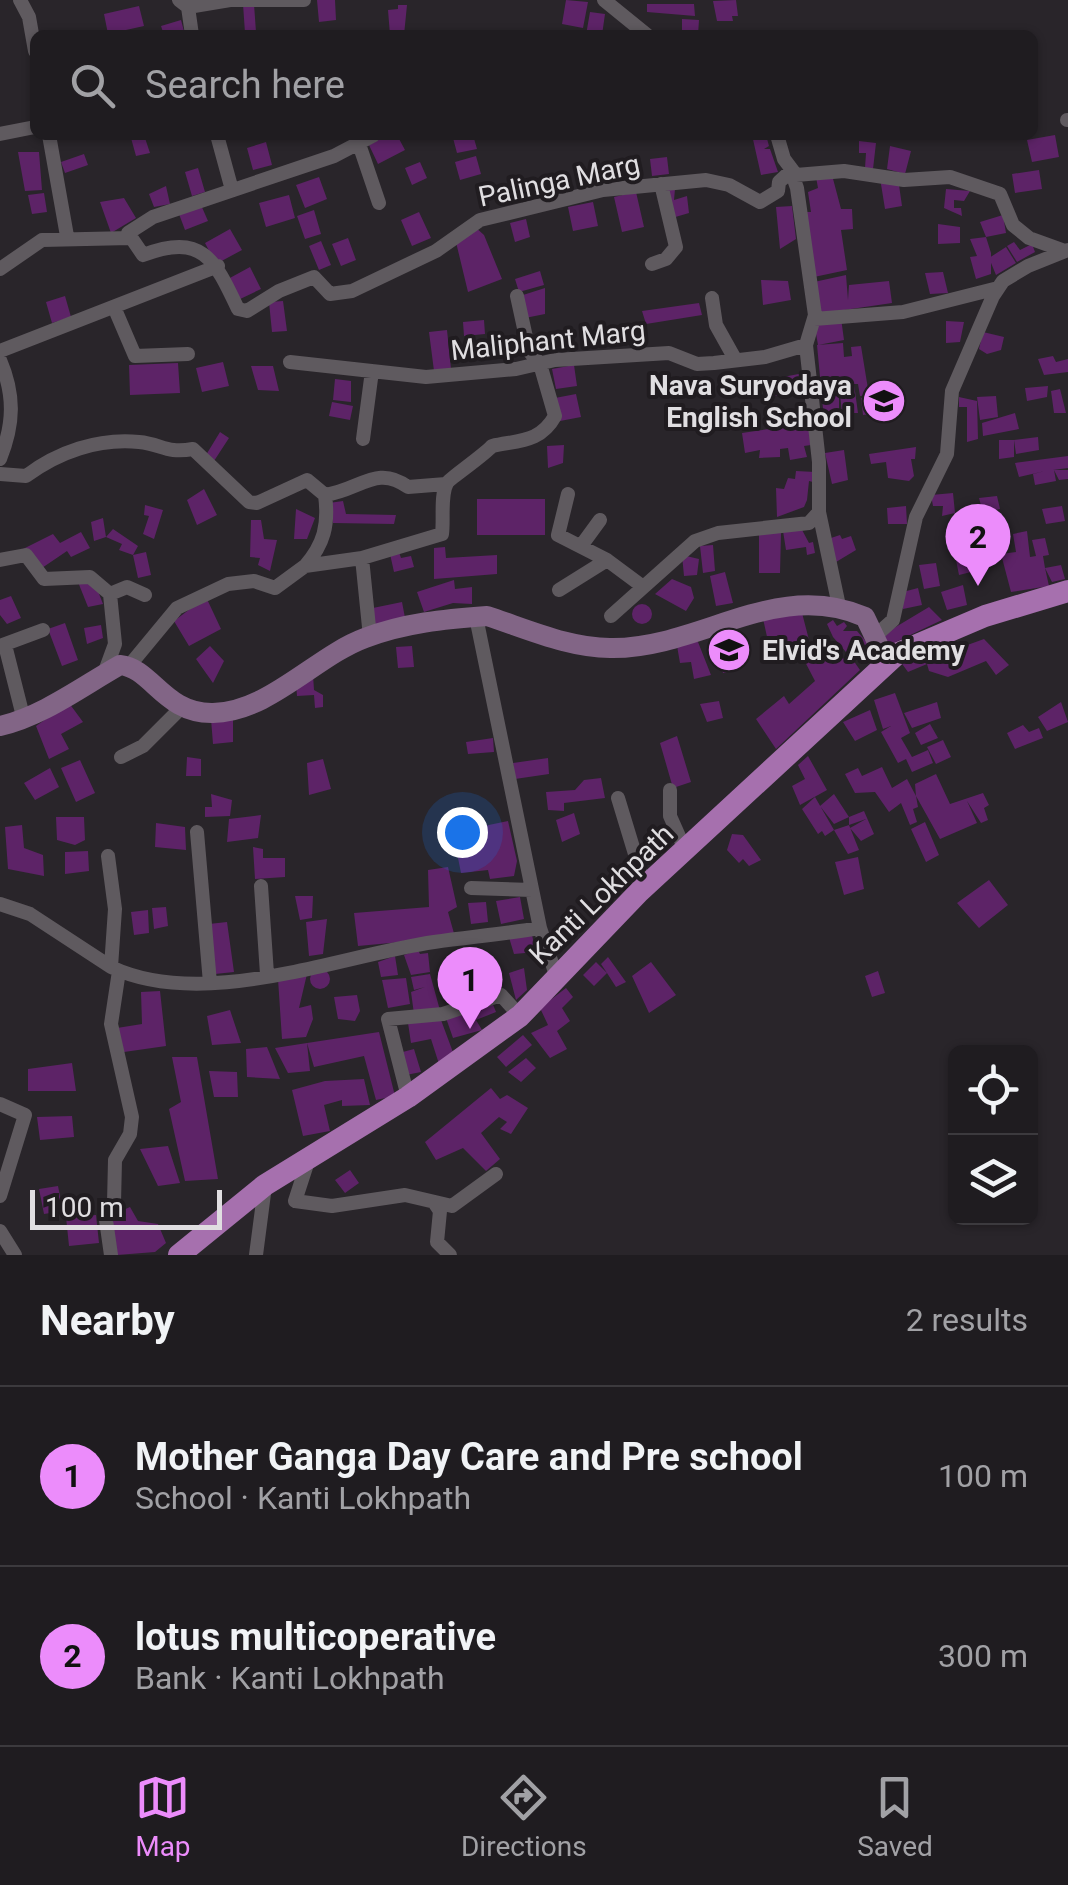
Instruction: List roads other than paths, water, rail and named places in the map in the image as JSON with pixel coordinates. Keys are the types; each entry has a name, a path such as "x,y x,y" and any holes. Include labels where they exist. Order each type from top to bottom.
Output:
{"main road":[{"name":"Kanti Lokhpath","path":"178,1255 265,1185 408,1097 520,1016 645,887 898,653 984,616 1068,591"},
{"path":"0,726 24,720 104,674 129,666 168,701 182,707 210,713 242,706 370,637 433,620 476,617 586,646 613,648 663,643 757,611 825,602 865,617 887,663"}],"street":[{"path":"20,0 31,30"},
{"path":"191,30 184,3 304,0"},
{"path":"610,2 641,30"},
{"path":"0,134 30,128"},
{"path":"50,140 66,236"},
{"path":"218,140 232,190"},
{"path":"0,352 218,266 201,251 181,244 142,255 128,234 153,218 365,140"},
{"path":"779,140 797,188 814,318 806,345 819,462 819,512 832,589 840,606"},
{"path":"358,144 379,203"},
{"path":"790,171 876,173 904,180 960,178 984,192 1000,194 1013,225 1029,238 1067,250"},
{"name":"Palinga Marg","path":"218,266 236,303 247,311 279,291 314,278 330,294 352,291 436,252 480,220 603,190 706,180 729,186 760,202 778,191 779,182 790,171"},
{"path":"652,264 666,259 676,247 661,184"},
{"path":"0,269 42,240 66,236 130,238"},
{"path":"814,318 903,312 998,288 1041,259 1067,250"},
{"path":"873,638 893,620 916,517 947,454 952,391 998,288"},
{"path":"325,496 350,491 380,475 391,475 408,487 446,484 465,473 492,446 520,444 549,427 555,416 540,364 529,350 518,296"},
{"path":"712,298 716,325 735,359"},
{"path":"114,307 140,360 188,354"},
{"name":"Maliphant Marg","path":"290,362 426,377 669,353 697,364 765,357 806,345"},
{"path":"0,360 13,391 9,436 0,460"},
{"path":"363,439 372,370"},
{"path":"0,474 26,476 50,458 98,443 142,442 166,452 193,449 249,502 257,503 307,480 325,496 326,530 320,548 305,566 275,588 254,580 228,584 177,608 129,666"},
{"path":"305,566 362,558 442,534 446,484"},
{"path":"568,494 558,535 607,560 642,586"},
{"path":"612,616 682,550 706,536 810,523 819,512"},
{"path":"581,546 600,520"},
{"path":"0,560 26,555 44,579 90,578 110,594 114,644 104,674"},
{"path":"362,558 370,637"},
{"path":"559,590 607,560"},
{"path":"110,594 128,586 144,595"},
{"path":"476,617 540,928 557,978"},
{"path":"24,720 2,645 43,630"},
{"path":"121,757 144,746 182,707"},
{"path":"670,790 670,816 686,852"},
{"path":"618,798 645,887"},
{"path":"198,832 210,983"},
{"path":"108,856 115,909 111,1024 132,1117 130,1134 115,1160 114,1203 106,1220 111,1255"},
{"path":"261,886 267,974"},
{"path":"470,888 532,890"},
{"path":"0,904 30,914 115,969 156,980 210,983 434,942 540,928"},
{"path":"408,1097 388,1019 442,1014 500,995 520,1016"},
{"path":"0,1104 26,1115 0,1196"},
{"path":"308,1161 295,1201 332,1206 405,1194 452,1206 496,1174"},
{"path":"256,1255 265,1185"},
{"path":"434,1202 440,1211 437,1242 450,1255"},
{"path":"0,1231 15,1255"}],"place":[{"name":"Nava Suryodaya English School","path":"884,401"},
{"name":"lotus multicoperative","path":"978,586"},
{"name":"Elvid's Academy","path":"729,650"},
{"name":"Mother Ganga Day Care and Pre school","path":"470,1029"}]}
